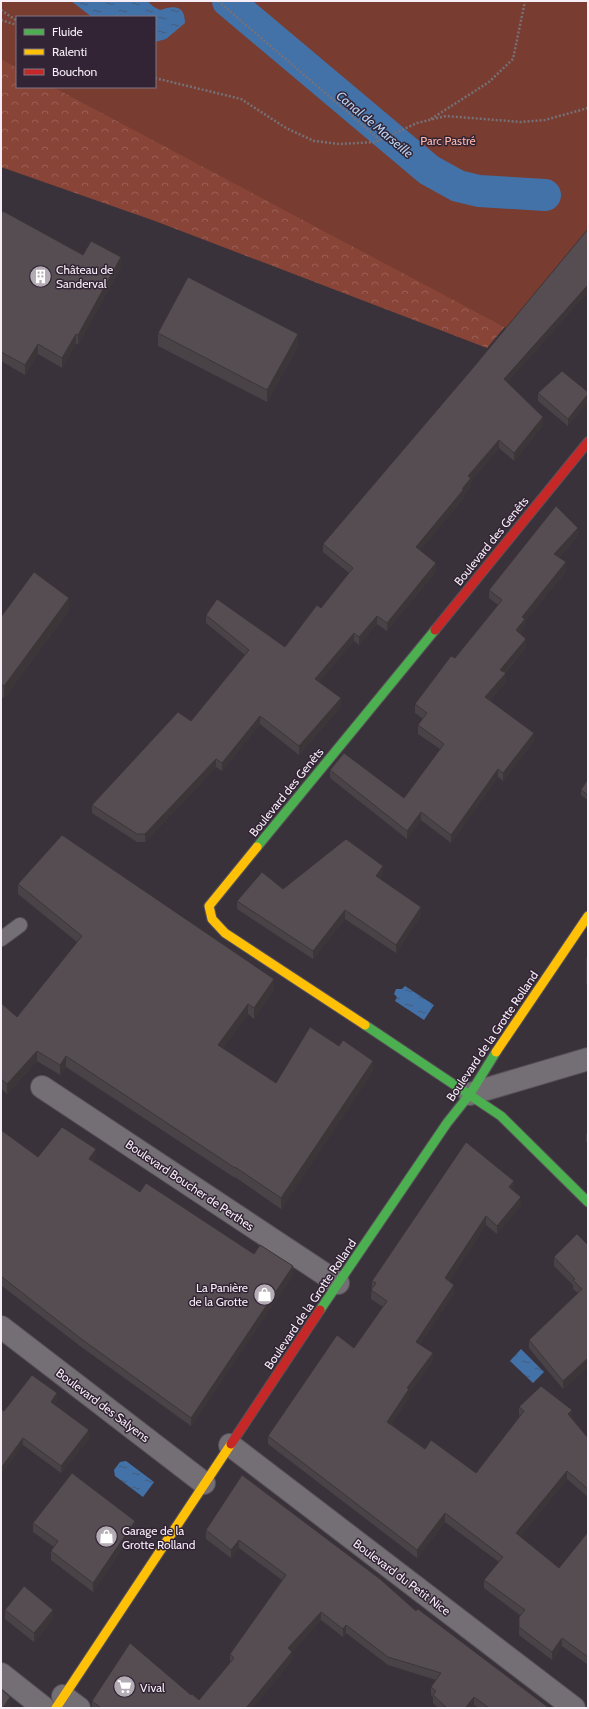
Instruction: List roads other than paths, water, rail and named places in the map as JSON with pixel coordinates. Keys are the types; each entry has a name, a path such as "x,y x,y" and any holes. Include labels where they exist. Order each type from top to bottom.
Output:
{"street":[{"name":"Boulevard des Genêts","path":"588,442 210,906 212,919 225,933 470,1094 501,1116 588,1202"},
{"name":"Boulevard de la Grotte Rolland","path":"66,1704 204,1483 447,1122 470,1094 588,916"},
{"path":"470,1094 588,1059"},
{"name":"Boulevard Boucher de Perthes","path":"42,1087 338,1282"},
{"name":"Boulevard des Salyens","path":"1,1327 204,1483"},
{"name":"Boulevard du Petit Nice","path":"230,1446 574,1708"},
{"path":"1,1674 44,1708"}],"lane":[{"path":"1,939 20,925"}],"water":[{"path":"71,1 147,1 160,10 170,7 178,8 183,13 185,23 166,39 156,42 156,16 91,16"},
{"path":"405,986 434,1005 424,1020 395,1001 397,997 394,994 396,989 402,989"},
{"path":"521,1349 544,1372 533,1383 510,1361"},
{"path":"126,1461 154,1482 143,1497 115,1476 114,1470 120,1462"}],"waterway":[{"name":"Canal de Marseille","path":"228,1 429,170 458,186 479,191 545,195"}],"place":[{"name":"Château de Sanderval","path":"41,276"},
{"name":"La Panière de la Grotte","path":"264,1294"},
{"name":"Garage de la Grotte Rolland","path":"106,1537"},
{"name":"Vival","path":"124,1687"}],"park label":[{"name":"Parc Pastré","path":"448,140"}]}
